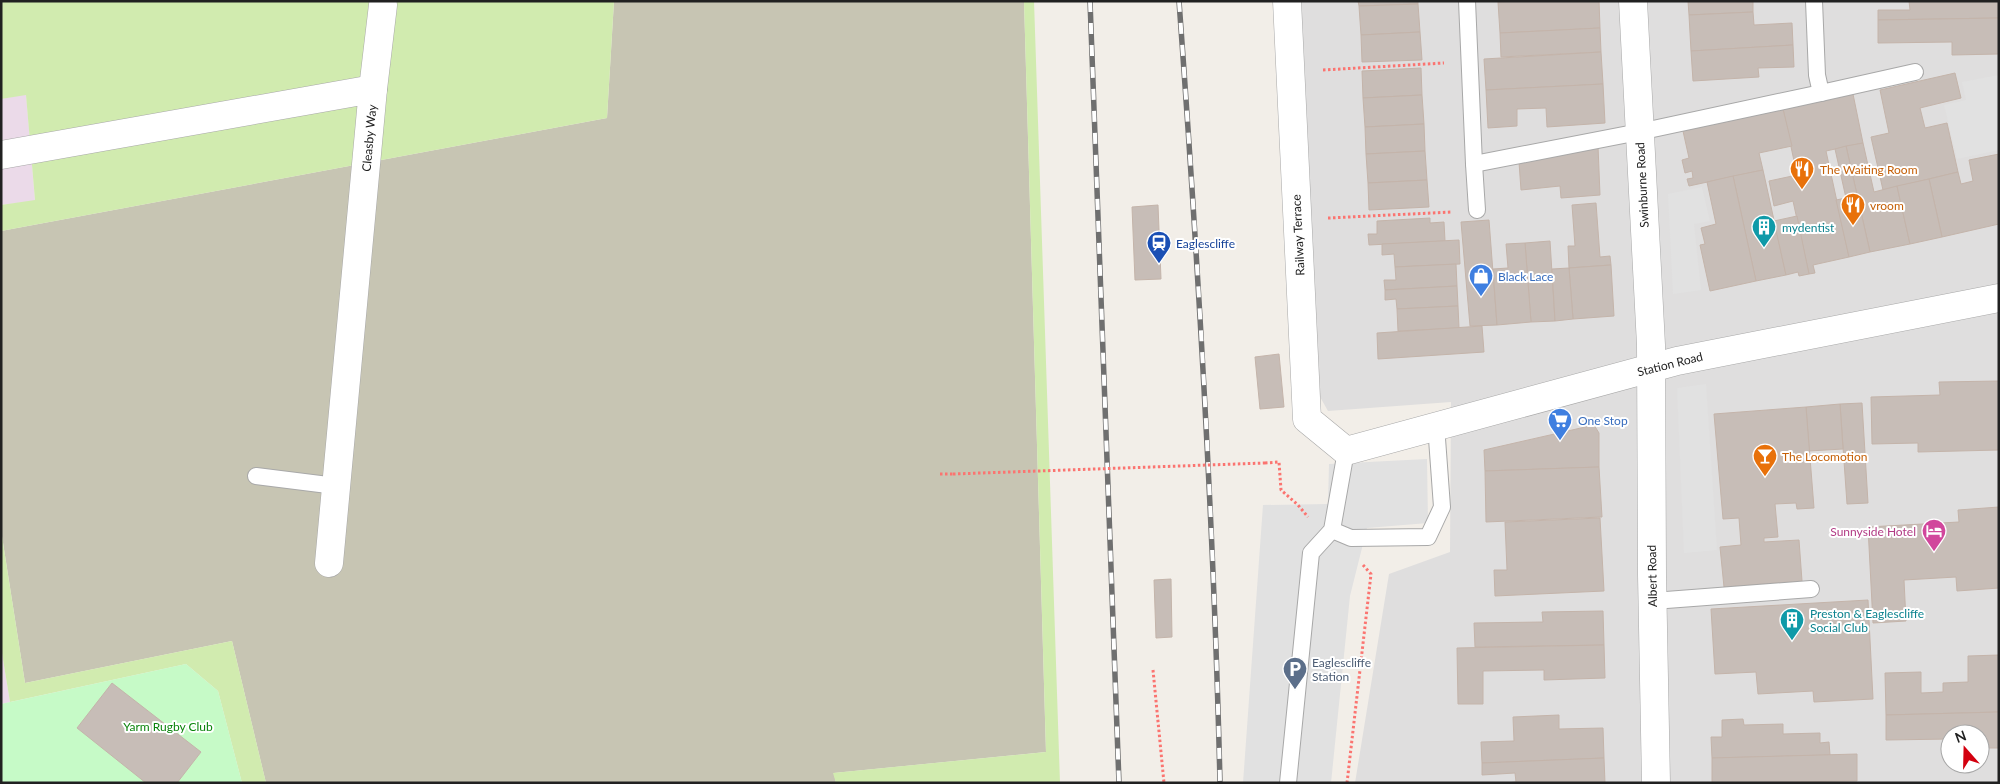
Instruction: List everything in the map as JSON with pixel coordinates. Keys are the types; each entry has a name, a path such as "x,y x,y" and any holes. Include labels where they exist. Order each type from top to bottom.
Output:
{"street":[{"name":"Railway Terrace","path":"1287,1 1307,419 1346,451"},
{"name":"Swinburne Road","path":"1633,1 1651,369"},
{"path":"373,89 383,5"},
{"name":"Cleasby Way","path":"1,155 373,89 329,563"},
{"name":"Station Road","path":"1346,451 1436,425 1676,362 1999,298"},
{"name":"Albert Road","path":"1651,369 1656,783"}],"lane":[{"path":"1467,1 1477,210"},
{"path":"1814,1 1817,75 1821,93"},
{"path":"1474,164 1639,132 1915,72"},
{"path":"1328,534 1351,538 1428,537 1442,507 1436,425"},
{"path":"1288,783 1311,553 1328,534 1346,451"},
{"path":"256,476 336,486"},
{"path":"1653,602 1811,589"}],"path":[{"path":"1290,72 1470,61"},
{"path":"1297,220 1477,210"},
{"path":"940,474 1279,462 1280,490 1328,534"},
{"path":"1347,783 1370,585"},
{"path":"1153,670 1164,783"}],"shaded area":[{"path":"614,1 1024,1 1046,752 834,773 836,783 266,783 232,641 25,683 1,530 1,231 607,118"},
{"path":"1289,1 1999,1 1999,783 1355,783 1389,574 1450,552 1451,402 1328,411 1315,388"},
{"path":"1999,75 1999,150 1957,159 1944,105 1966,100 1962,82"},
{"path":"26,94 35,201 1,205 1,99"},
{"path":"1702,187 1710,221 1694,224 1701,290 1673,294 1668,194"},
{"path":"1706,384 1717,550 1684,553 1677,388"},
{"name":"Eaglescliffe Station","path":"1427,459 1428,523 1367,528 1350,596 1331,783 1243,783 1263,505 1328,504 1329,464"},
{"path":"1,647 10,702 1,704"}],"green space":[{"path":"1,1 614,1 607,118 1,231 1,205 35,200 26,95 1,99"},
{"path":"1024,1 1034,1 1060,783 836,783 833,773 1046,752"},
{"path":"1,530 25,683 232,641 266,783 242,783 218,691 186,664 10,702 1,647"},
{"name":"Yarm Rugby Club","path":"186,664 218,691 242,783 1,783 1,704"}],"building":[{"path":"1358,1 1418,1 1418,4 1359,6"},
{"path":"1599,1 1600,28 1500,33 1498,2"},
{"path":"1688,1 1753,1 1753,12 1689,15"},
{"path":"1909,1 1999,1 1999,18 1878,20 1878,10 1910,10"},
{"path":"1418,4 1420,32 1361,35 1359,6"},
{"path":"1753,12 1754,25 1792,23 1793,45 1691,51 1689,15"},
{"path":"1999,18 1999,54 1952,55 1952,42 1878,43 1878,20"},
{"path":"1600,28 1601,52 1501,57 1500,33"},
{"path":"1420,32 1422,60 1362,62 1361,35"},
{"path":"1793,45 1794,67 1758,68 1759,77 1693,81 1691,51"},
{"path":"1601,52 1603,84 1486,90 1484,59"},
{"path":"1421,68 1422,95 1363,98 1362,71"},
{"path":"1955,73 1961,98 1920,108 1925,128 1947,123 1958,172 1883,190 1871,137 1889,133 1880,90"},
{"path":"1603,84 1605,123 1547,127 1546,108 1517,109 1517,126 1488,128 1486,90"},
{"name":"The Waiting Room","path":"1853,94 1863,143 1826,151 1849,257 1813,265 1815,273 1809,274 1793,201 1774,206 1769,181 1797,175 1783,109"},
{"path":"1422,95 1424,124 1365,127 1363,98"},
{"path":"1783,109 1792,146 1759,153 1763,170 1689,186 1687,179 1693,178 1692,171 1685,173 1682,160 1689,158 1683,131"},
{"path":"1424,124 1425,151 1366,154 1365,127"},
{"path":"1863,143 1874,192 1897,186 1910,244 1870,252 1846,146"},
{"path":"1598,146 1600,195 1561,198 1560,186 1521,190 1519,162"},
{"name":"vroom","path":"1846,146 1870,252 1849,257 1836,200 1846,198 1835,149"},
{"path":"1425,151 1427,180 1368,183 1366,154"},
{"path":"1999,154 1999,224 1942,237 1929,179 1958,172 1961,184 1973,181 1969,160"},
{"name":"mydentist","path":"1763,170 1786,275 1756,281 1733,176"},
{"path":"1733,176 1756,281 1710,291 1700,245 1705,244 1701,228 1716,224 1707,182"},
{"path":"1929,179 1942,237 1910,244 1897,186"},
{"path":"1427,180 1429,207 1369,210 1368,183"},
{"path":"1596,203 1600,257 1610,256 1611,265 1569,268 1568,246 1575,246 1572,205"},
{"path":"1158,205 1161,279 1135,280 1132,207"},
{"path":"1797,216 1809,274 1799,276 1798,272 1786,275 1774,221"},
{"path":"1430,218 1430,223 1444,222 1445,241 1369,245 1368,234 1377,234 1377,221"},
{"name":"Black Lace","path":"1489,220 1497,325 1470,326 1461,222"},
{"path":"1459,240 1460,264 1395,267 1394,254 1382,255 1382,244"},
{"path":"1550,241 1555,321 1531,322 1525,243"},
{"path":"1525,243 1531,322 1497,325 1493,269 1508,268 1506,244"},
{"path":"1456,264 1457,286 1385,290 1384,280 1396,280 1395,267"},
{"path":"1611,265 1614,316 1573,319 1569,268"},
{"path":"1569,268 1573,319 1555,321 1552,269"},
{"path":"1457,286 1458,306 1397,309 1396,299 1385,300 1385,290"},
{"path":"1458,306 1459,328 1398,331 1397,309"},
{"path":"1482,326 1484,352 1378,359 1377,333"},
{"path":"1279,354 1284,407 1260,409 1255,357"},
{"path":"1999,381 1999,450 1918,452 1918,443 1872,444 1871,397 1940,395 1939,382"},
{"path":"1862,403 1868,503 1847,504 1840,404"},
{"path":"1840,404 1843,449 1809,451 1806,407"},
{"name":"The Locomotion","path":"1806,407 1814,508 1797,509 1796,503 1775,504 1778,537 1764,538 1764,542 1799,540 1802,581 1724,587 1720,547 1741,545 1739,518 1723,519 1714,414"},
{"name":"One Stop","path":"1594,425 1599,433 1599,467 1485,471 1484,450"},
{"path":"1599,467 1602,517 1486,522 1485,471"},
{"name":"Sunnyside Hotel","path":"1999,507 1999,588 1957,591 1956,577 1904,580 1906,621 1873,623 1868,527 1959,522 1958,510"},
{"path":"1600,518 1604,591 1495,596 1494,570 1507,570 1505,522"},
{"path":"1171,579 1172,637 1156,638 1154,580"},
{"name":"Preston & Eaglescliffe Social Club","path":"1868,600 1873,699 1814,702 1813,691 1758,694 1756,672 1715,674 1711,609"},
{"path":"1603,611 1604,645 1475,647 1474,623 1543,622 1542,612"},
{"path":"1604,645 1605,678 1544,680 1544,670 1483,671 1483,704 1458,704 1457,648"},
{"path":"1999,655 1999,712 1886,715 1885,673 1921,672 1921,693 1943,692 1943,683 1968,682 1968,656"},
{"path":"112,683 201,752 177,783 146,783 77,728"},
{"path":"1999,712 1999,748 1990,748 1990,724 1940,724 1940,739 1886,740 1886,715"},
{"path":"1559,715 1559,729 1603,728 1604,758 1482,763 1481,742 1514,741 1513,717"},
{"path":"1743,719 1744,725 1783,724 1783,734 1820,733 1820,743 1829,742 1830,755 1712,758 1711,737 1722,737 1722,720"},
{"path":"1857,754 1857,781 1712,783 1712,758"},
{"path":"1604,758 1605,783 1506,783 1516,782 1515,773 1482,775 1482,763"}],"railway":[{"path":"1090,1 1119,783"},
{"path":"1179,1 1193,196 1204,392 1214,587 1220,783"}],"place":[{"name":"The Waiting Room","path":"1802,190"},
{"name":"vroom","path":"1853,226"},
{"name":"mydentist","path":"1764,248"},
{"name":"Eaglescliffe","path":"1159,264"},
{"name":"Black Lace","path":"1481,297"},
{"name":"One Stop","path":"1560,441"},
{"name":"The Locomotion","path":"1765,477"},
{"name":"Sunnyside Hotel","path":"1934,552"},
{"name":"Preston & Eaglescliffe Social Club","path":"1792,641"},
{"name":"Eaglescliffe Station","path":"1295,690"}]}
